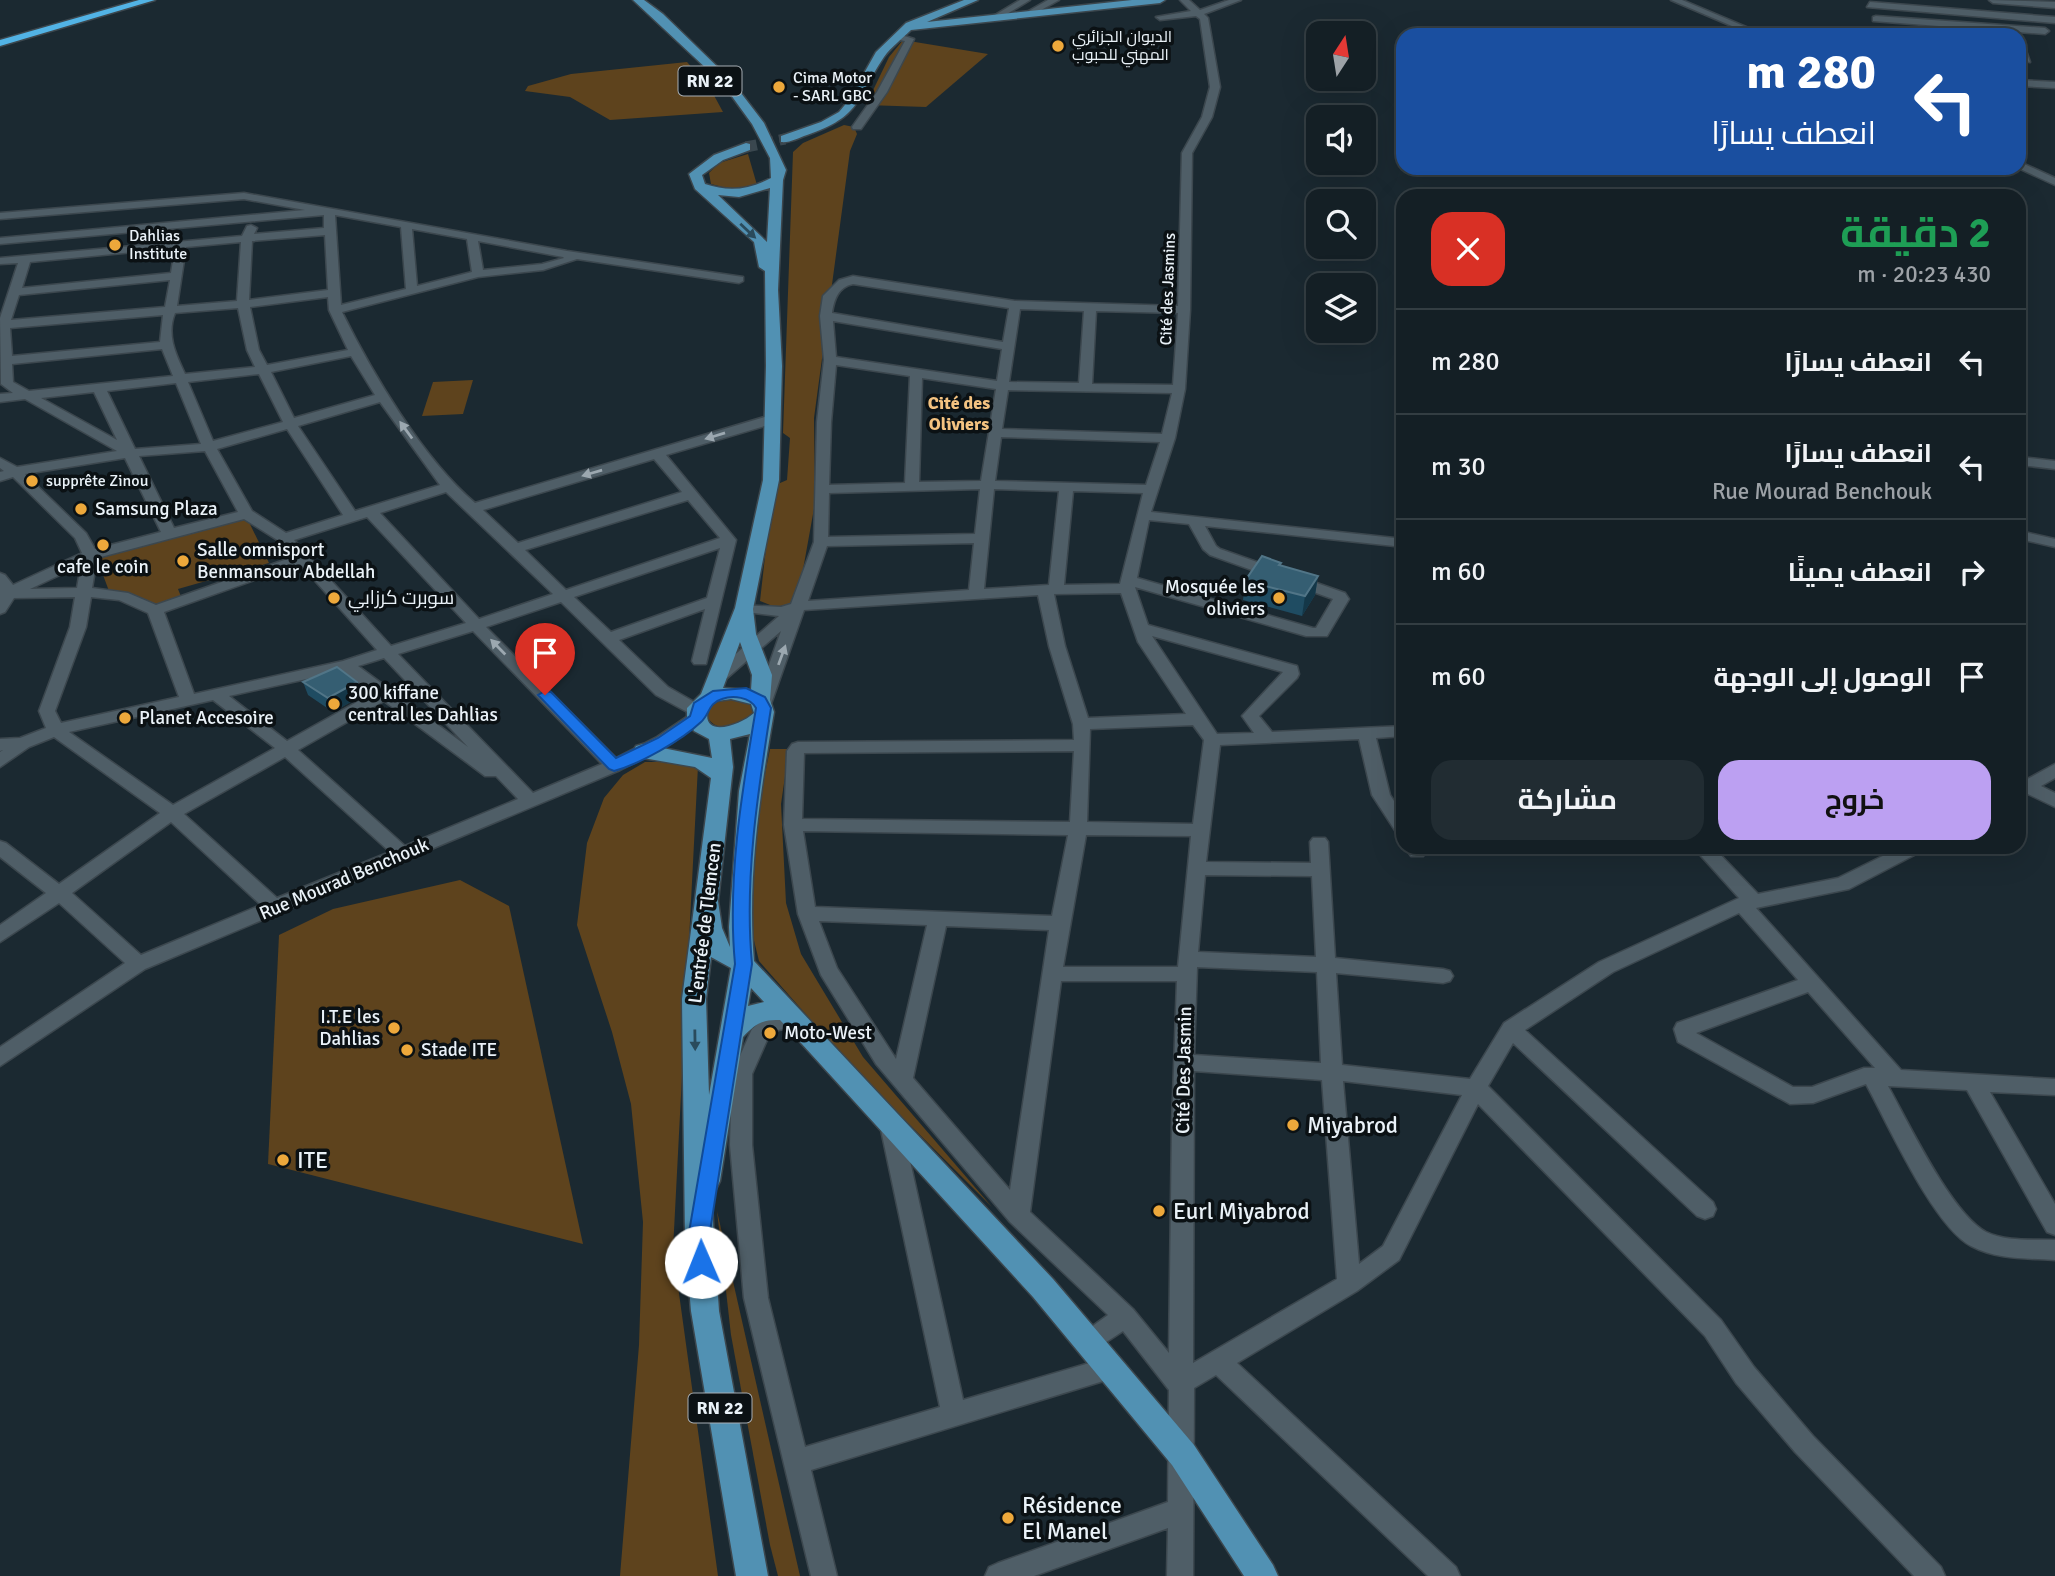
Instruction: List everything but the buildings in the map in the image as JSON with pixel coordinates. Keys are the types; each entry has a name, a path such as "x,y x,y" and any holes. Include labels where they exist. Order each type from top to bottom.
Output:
{"highway":[{"path":"0,41 136,0"},
{"path":"0,41 150,0"}],"main road":[{"name":"RN 22","path":"621,0 648,18 718,89 745,122 777,180"},
{"name":"RN 22","path":"638,0 659,16 727,82 774,151 777,180 771,290 773,419"},
{"path":"785,139 835,120 854,102 880,54 898,37 972,0"},
{"path":"916,26 1145,0"},
{"path":"916,26 1160,0"},
{"path":"700,186 721,194 739,195 759,190 777,180 784,156 790,149 844,121 855,111 869,83 869,77"},
{"path":"766,136 792,133 829,117 869,77"},
{"path":"746,147 705,163 695,174 700,186 760,242 771,290"},
{"name":"L'entrée de Tlemcen","path":"752,1576 705,1311 699,1238 694,999 722,775 706,718 744,608 767,505 773,419"},
{"name":"L'entrée de Tlemcen","path":"699,1238 743,964 740,927 750,791 762,706 762,675 752,650 744,608"},
{"path":"737,691 762,706 751,728 741,732 706,718 737,691"},
{"path":"643,751 701,761 722,775"},
{"path":"706,899 711,928 721,954 743,964 1043,1288 1182,1455 1262,1576"},
{"path":"731,1035 746,1017 768,1009 794,1017"}],"street":[{"path":"999,15 1026,0"},
{"path":"1031,12 1055,0"},
{"name":"Cité des Jasmins","path":"1128,584 1143,515 1168,438 1179,390 1184,310 1187,153 1207,117 1214,87 1205,21 1184,0"},
{"path":"1160,17 1198,13 1237,0"},
{"path":"1675,0 1744,28"},
{"path":"1993,0 2055,5"},
{"path":"2014,28 2041,4"},
{"path":"1870,5 2055,20"},
{"path":"1894,7 1900,28"},
{"path":"1876,19 1998,28"},
{"path":"2026,30 2055,32"},
{"path":"857,127 882,92 898,58 909,43 910,39 898,37"},
{"path":"2026,41 2031,41"},
{"path":"2026,83 2055,85"},
{"path":"2026,168 2055,182"},
{"path":"244,196 247,238 243,304 253,349 291,425 352,517"},
{"path":"0,216 244,196 567,254 739,279"},
{"path":"162,226 169,201"},
{"path":"0,241 329,211"},
{"path":"329,211 335,310 355,352 383,397 448,487 517,548 662,691 706,718"},
{"path":"13,240 26,214"},
{"path":"406,225 412,290"},
{"path":"0,261 329,231"},
{"path":"472,238 478,274"},
{"path":"181,244 171,309 166,321 166,345 209,447 246,514 284,538 388,653 530,801"},
{"path":"335,310 478,274 542,267 571,259 567,254"},
{"path":"25,259 2,325 7,384 130,453"},
{"path":"15,292 176,276"},
{"path":"762,706 821,542 824,422 830,360 826,316 829,296 843,282 853,280 1015,305 1184,310"},
{"path":"2,325 243,304 333,293"},
{"path":"976,595 987,485 1015,305"},
{"path":"1085,388 1090,308"},
{"path":"826,316 1007,346"},
{"path":"4,361 166,345"},
{"path":"0,398 263,370 355,352"},
{"path":"830,360 1003,386 1179,390"},
{"path":"912,486 916,375"},
{"path":"99,388 170,535"},
{"path":"7,475 130,453 209,447 383,397"},
{"path":"474,508 773,419"},
{"path":"994,433 1168,438"},
{"path":"657,454 729,540"},
{"path":"0,462 7,475 81,536 90,555 78,627 47,711 25,743"},
{"path":"2026,462 2055,465"},
{"path":"824,489 987,485 1151,489"},
{"path":"1018,1215 1052,974 1078,830 1083,745 1081,724 1057,646 1051,590 1067,485"},
{"path":"284,538 448,487"},
{"path":"517,548 692,494"},
{"path":"371,512 614,765"},
{"path":"4,595 90,555 246,514"},
{"path":"1143,515 1396,542"},
{"path":"744,608 782,612 800,606 1128,584 1312,633 1321,633 1341,599 1340,596 1215,552 1210,549 1195,520"},
{"path":"2026,537 2055,544"},
{"path":"821,542 980,538"},
{"path":"0,761 25,743 55,730 346,665 477,625 729,540"},
{"path":"700,661 729,540"},
{"path":"4,595 102,592 123,596 155,610 303,558"},
{"path":"0,578 5,583 0,609"},
{"path":"1128,584 1146,642 1212,740 1396,731"},
{"path":"607,639 716,600"},
{"path":"752,650 800,606"},
{"path":"155,610 188,699"},
{"path":"1141,628 1291,670 1291,674 1250,716 1267,737"},
{"name":"L'entrée de Tlemcen","path":"721,674 752,650"},
{"path":"346,665 530,801"},
{"path":"216,694 288,750 403,854"},
{"path":"0,935 172,813 384,694"},
{"path":"47,711 55,730 172,813 276,908"},
{"name":"Rue Mourad Benchouk","path":"0,1058 138,964 614,765 706,718"},
{"path":"1081,724 1198,719"},
{"path":"1366,732 1381,795 1396,818"},
{"name":"Cité Des Jasmin","path":"1180,1576 1182,1455 1179,1384 1184,1062 1188,967 1212,740"},
{"path":"0,745 25,743"},
{"path":"1083,745 803,746 796,751 793,825 807,914 828,970 883,1058 1018,1215 1125,1316 1179,1384 1349,1284 1391,1254 1476,1088 1511,1029 1606,967 1747,902 1842,884 1902,854"},
{"path":"2026,788 2055,770"},
{"path":"2026,790 2055,801"},
{"path":"793,825 1202,831"},
{"path":"1319,842 1332,1072 1349,1284"},
{"path":"0,847 88,916 138,964"},
{"path":"1708,854 1812,983 1897,1079"},
{"path":"1198,868 1321,870"},
{"path":"807,914 1060,923"},
{"path":"902,1079 938,918"},
{"path":"1052,974 1188,967 1327,965 1443,976"},
{"path":"1812,983 1684,1030 1685,1036 1790,1096 1812,1096 1864,1076 2055,1087"},
{"path":"794,1017 773,1021 759,1035 742,1074 741,1145 756,1298 824,1576"},
{"path":"1511,1029 1705,1209"},
{"path":"1184,1062 1332,1072 1476,1088 1713,1328 1745,1374 1804,1444 1932,1576"},
{"path":"1873,1077 1951,1215 1974,1237 1996,1246 2055,1250"},
{"path":"1974,1083 2055,1225"},
{"path":"891,1125 954,1415"},
{"path":"1088,1343 1125,1316"},
{"path":"1218,1361 1447,1576"},
{"path":"796,1462 1110,1368"},
{"path":"1005,1575 1181,1510"}],"shaded area":[{"path":"903,40 988,54 926,107 866,105 889,57"},
{"path":"687,62 710,88 723,112 610,120 570,97 525,91 528,86 571,74"},
{"path":"844,125 854,127 857,134 850,151 814,418 815,503 797,603 775,607 760,601 773,486 787,480 790,438 783,433 793,152 803,143"},
{"path":"748,154 757,185 730,189 711,184 709,173 719,163"},
{"path":"473,380 463,414 422,416 433,382"},
{"name":"Salle omnisport Benmansour Abdellah","path":"247,518 269,563 178,589 182,599 161,605 109,591 97,559"},
{"path":"728,698 750,702 755,711 751,718 737,727 714,724 706,712 714,703"},
{"path":"770,749 789,749 781,804 786,903 801,954 863,1057 992,1207 854,1069 759,961 748,916 762,789"},
{"path":"645,762 676,762 698,766 673,1250 718,1576 620,1576 639,1345 643,1222 631,1104 612,1032 577,925 587,843 604,798 623,775"},
{"name":"Stade ITE","path":"460,880 509,906 583,1244 268,1164 279,935 333,909"},
{"path":"717,1211 800,1576 778,1576 770,1545 731,1335"}],"tunnel":[{"path":"746,147 785,139"}],"place":[{"name":"الديوان الجزائري المهني للحبوب","path":"1058,46"},
{"name":"Cima Motor - SARL GBC","path":"779,87"},
{"name":"Dahlias Institute","path":"115,245"},
{"name":"supprête Zinou","path":"32,481"},
{"name":"Samsung Plaza","path":"81,509"},
{"name":"cafe le coin","path":"103,545"},
{"name":"Salle omnisport Benmansour Abdellah","path":"183,561"},
{"name":"سوبرت كرزابي","path":"334,598"},
{"name":"Mosquée les oliviers","path":"1279,598"},
{"name":"300 kiffane central les Dahlias","path":"334,704"},
{"name":"Planet Accesoire","path":"125,718"},
{"name":"I.T.E les Dahlias","path":"394,1028"},
{"name":"Moto-West","path":"770,1033"},
{"name":"Stade ITE","path":"407,1050"},
{"name":"Miyabrod","path":"1293,1125"},
{"name":"ITE","path":"283,1160"},
{"name":"Eurl Miyabrod","path":"1159,1211"},
{"name":"Résidence El Manel","path":"1008,1518"}],"district":[{"name":"Cité des Oliviers","path":"959,413"}],"route":[{"path":"545,695 614,765 663,741 697,718 700,706 718,694 737,691 746,693 763,704 764,712 750,791 740,927 743,964 699,1238 701,1262"}]}
